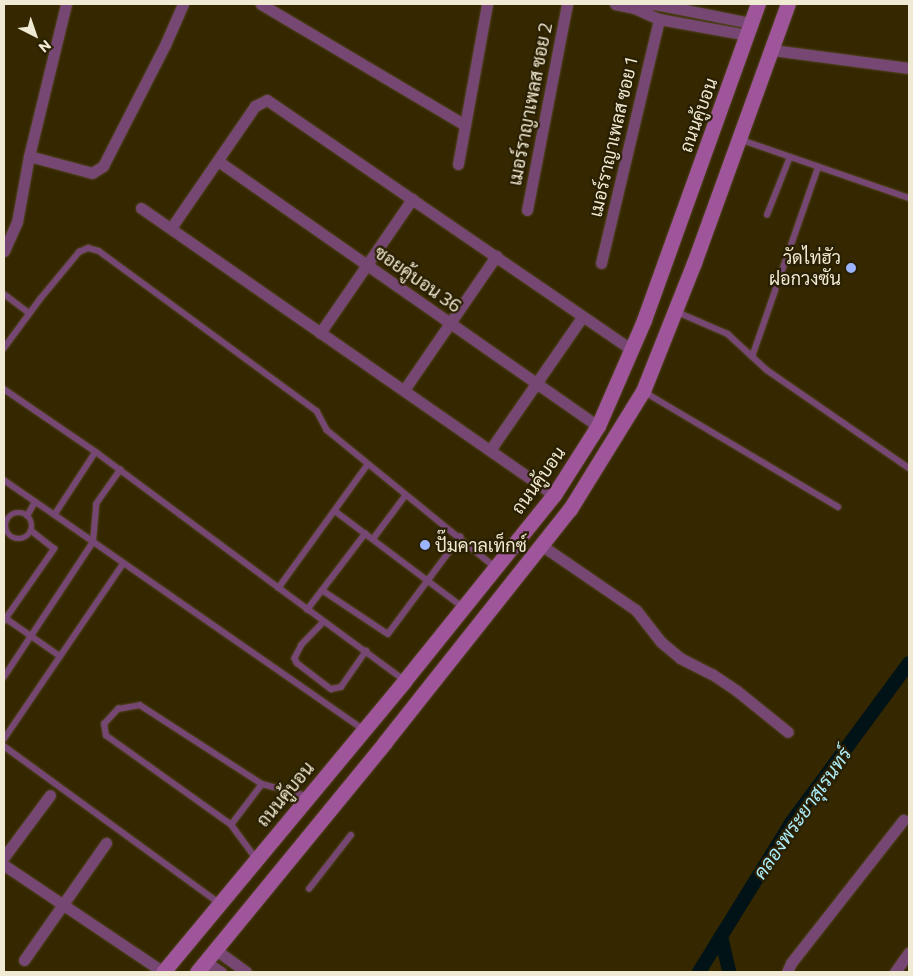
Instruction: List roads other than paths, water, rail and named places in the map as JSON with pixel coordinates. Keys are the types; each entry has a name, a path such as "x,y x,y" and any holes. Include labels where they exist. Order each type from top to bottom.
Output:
{"main road":[{"name":"ถนนคู้บอน","path":"163,972 405,680 554,494 598,426 632,350 758,4"},
{"path":"201,967 570,509 643,391 676,311 788,4"},
{"path":"422,658 440,672"}],"street":[{"path":"4,251 17,222 29,156 66,4"},
{"path":"29,156 92,173 103,166 165,45 183,4"},
{"path":"261,4 466,125"},
{"path":"458,164 487,4"},
{"name":"เมอร์ราญาเพลส ซอย 2","path":"527,210 567,4"},
{"path":"615,4 634,8 659,19 749,29"},
{"path":"634,8 655,4 749,29"},
{"name":"เมอร์ราญาเพลส ซอย 1","path":"601,263 659,19"},
{"path":"772,50 909,68"},
{"path":"171,228 255,106 267,100 632,350"},
{"name":"ซอยคู้บอน 36","path":"218,160 598,426"},
{"path":"320,333 368,266 412,199"},
{"path":"141,208 554,494"},
{"path":"404,390 496,256"},
{"path":"490,450 582,316"},
{"path":"542,545 636,610 661,642 680,658 712,674 737,691 788,732"},
{"path":"4,857 50,794"},
{"path":"788,972 791,962 904,820"},
{"path":"24,960 106,843"},
{"path":"4,865 163,972"},
{"path":"216,950 240,971"},
{"path":"895,972 909,952"},
{"path":"201,967 221,972"}],"lane":[{"path":"739,139 909,198"},
{"path":"767,215 790,157"},
{"path":"752,357 818,167"},
{"path":"4,348 29,313 79,252 88,248 99,251 317,411 327,430 495,567"},
{"path":"4,294 29,313"},
{"path":"676,311 728,334 767,370 909,468"},
{"path":"4,389 96,452 307,610 405,680"},
{"path":"643,391 838,507"},
{"path":"55,514 96,452"},
{"path":"279,588 368,465"},
{"path":"4,677 93,542 96,504 120,470"},
{"path":"4,480 363,729"},
{"path":"373,539 406,496"},
{"path":"27,516 35,502"},
{"path":"335,511 463,607"},
{"path":"20,513 27,516 32,523 31,532 24,538 15,539 6,530 6,521 12,515 20,513"},
{"path":"31,532 54,549 4,619 60,656"},
{"path":"307,610 365,534"},
{"path":"322,590 388,634 460,537"},
{"path":"4,739 123,564"},
{"path":"324,622 302,645 295,658 296,663 331,689 341,687 366,651"},
{"path":"256,859 231,825 106,736 104,724 118,709 140,706 262,784 308,796"},
{"path":"4,746 219,903"},
{"path":"231,825 262,784"},
{"path":"309,889 351,835"}],"waterway":[{"name":"คลองพระยาสุเรนทร์","path":"699,972 791,823 909,663"},
{"name":"คลองพระยาสุเรนทร์","path":"721,936 729,972"}],"place":[{"name":"วัดไท่ฮัว ฝอกวงซัน","path":"851,268"},
{"name":"ปั๊มคาลเท็กซ์","path":"425,545"}]}
